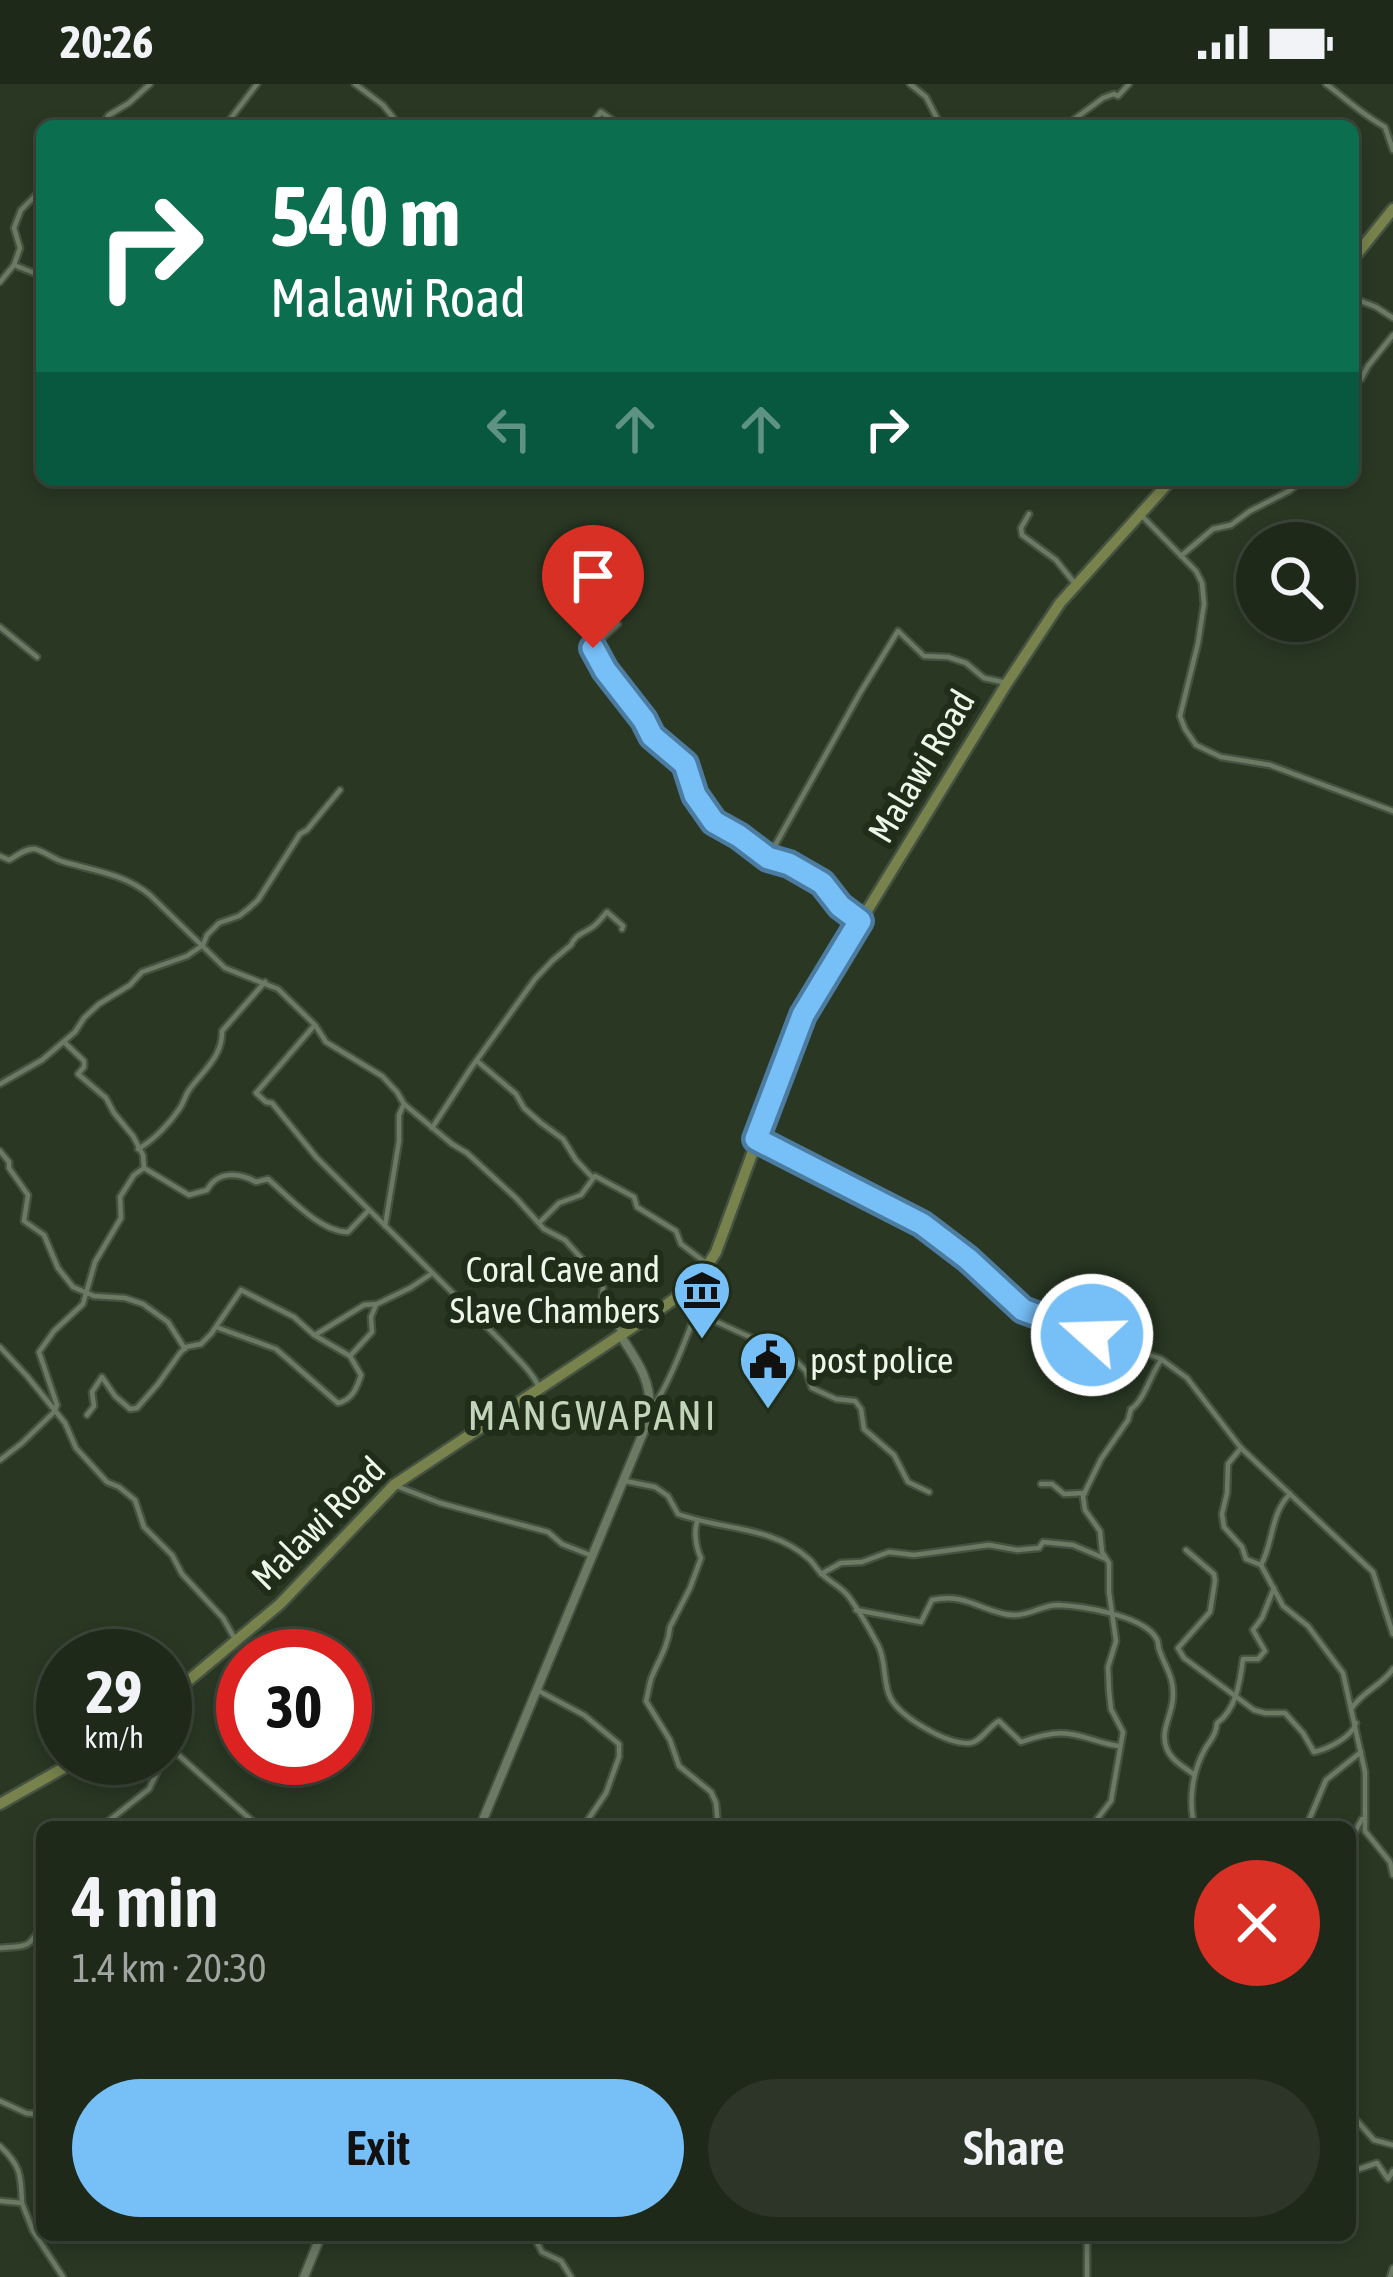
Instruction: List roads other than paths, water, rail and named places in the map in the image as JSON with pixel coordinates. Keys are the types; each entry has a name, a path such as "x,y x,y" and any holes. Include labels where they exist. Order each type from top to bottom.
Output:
{"main road":[{"path":"1359,252 1393,209"},
{"name":"Malawi Road","path":"250,1629 394,1485 666,1305 707,1270 803,1015 1007,682 1076,585 1166,486"},
{"name":"Malawi Road","path":"192,1678 216,1658"},
{"path":"2,1799 36,1781"}],"street":[{"path":"105,120 150,84"},
{"path":"230,120 257,84"},
{"path":"355,84 395,120"},
{"path":"910,84 926,97 937,120"},
{"path":"1074,120 1103,98 1118,96 1129,84"},
{"path":"1326,84 1385,128 1393,149"},
{"path":"0,282 20,248 14,228 21,210 36,195"},
{"path":"14,265 36,274"},
{"path":"1359,300 1393,318"},
{"path":"1359,380 1393,335"},
{"path":"1181,556 1213,529 1232,524 1294,486"},
{"path":"1029,514 1022,535 1056,560 1076,585"},
{"path":"1140,514 1202,583 1198,643 1180,716 1196,745 1221,757 1275,767 1393,811"},
{"path":"618,624 593,648 656,742 685,764 695,795 714,822 768,858 822,883 860,921"},
{"path":"0,627 37,657"},
{"path":"768,858 898,631 925,656 948,657 966,663 983,678 1007,682"},
{"path":"0,1084 64,1042 99,1004 142,972 180,960 203,945 219,923 239,916 258,900 300,834 340,790"},
{"path":"0,856 9,860 34,849 138,885 225,968 278,989 326,1042 382,1076 404,1104 467,1154 544,1229 565,1240 603,1288 601,1303 647,1380 651,1408 482,1821"},
{"path":"432,1128 535,979 562,950 607,912 622,928"},
{"path":"138,1149 178,1112 218,1051 221,1031 265,982"},
{"path":"314,1025 256,1093 272,1103 316,1158 532,1371 539,1387"},
{"path":"64,1042 84,1061 78,1074 106,1098 133,1136 144,1168 189,1196 207,1190 212,1180 225,1174 256,1182 268,1179 326,1228 339,1233 348,1232 368,1211"},
{"path":"476,1061 563,1138 592,1177 634,1197 637,1207 669,1225 707,1270 707,1282 669,1379 651,1408"},
{"path":"385,1226 404,1104"},
{"path":"756,1139 922,1224 1023,1310 1161,1359 1187,1378 1241,1448 1373,1571 1393,1634"},
{"path":"0,1151 28,1195 25,1221 44,1235 68,1282 87,1294 143,1304 168,1322 185,1348"},
{"path":"0,1460 54,1412 57,1400 39,1352 87,1294 95,1262 121,1218 120,1197 144,1168"},
{"path":"539,1223 559,1203 581,1195 592,1177"},
{"path":"314,1335 431,1274"},
{"path":"88,1415 94,1406 92,1392 102,1377 122,1404 135,1409 185,1348 201,1344 242,1290 294,1317 350,1356 361,1375 357,1387 338,1403 276,1349 216,1327"},
{"path":"350,1356 372,1332 371,1317 377,1304"},
{"path":"694,1312 774,1352 789,1354 806,1371 812,1388 855,1401 864,1429 894,1455 908,1482 929,1492"},
{"path":"0,1347 65,1423 76,1448 106,1482 135,1500 144,1527 229,1629"},
{"path":"1096,1821 1111,1801 1123,1732 1111,1709 1108,1667 1116,1641 1109,1563 1102,1552 1100,1532 1085,1510 1085,1492 1161,1359"},
{"path":"1241,1448 1228,1464 1224,1527 1246,1559 1261,1565 1283,1606 1308,1626 1343,1673 1362,1751 1364,1822 1368,1837 1390,1862 1393,1875"},
{"path":"625,1481 655,1487 668,1496 676,1513 761,1532 809,1559 848,1595 879,1646 889,1697 926,1729 970,1743 999,1721 1021,1742 1074,1734 1119,1746"},
{"path":"1041,1484 1052,1484 1064,1494 1085,1492"},
{"path":"394,1485 457,1508 548,1532 562,1544 591,1556"},
{"path":"1261,1565 1274,1518 1291,1493"},
{"path":"698,1520 696,1547 701,1558 670,1627 646,1701 680,1766 711,1792 718,1821"},
{"path":"821,1574 842,1563 889,1552 914,1555 989,1545 1017,1550 1039,1548 1043,1542 1073,1546 1106,1559"},
{"path":"1186,1550 1216,1581 1210,1612 1177,1650 1193,1667 1265,1713 1285,1713 1314,1751 1351,1733 1356,1723"},
{"path":"1193,1821 1193,1774 1215,1735 1216,1723 1226,1716 1240,1688 1243,1659 1258,1658 1265,1651 1253,1630 1274,1588"},
{"path":"856,1610 921,1622 932,1600 945,1598 1013,1616 1060,1605 1113,1614 1145,1628 1157,1640 1172,1675 1166,1747 1172,1759 1193,1774"},
{"path":"1351,1708 1393,1669"},
{"path":"537,1690 584,1715 619,1744 620,1757 606,1793 587,1821"},
{"path":"1309,1821 1326,1780 1362,1751"},
{"path":"192,1768 252,1821"},
{"path":"108,1821 150,1785"},
{"path":"1356,1830 1365,1814"},
{"path":"0,1948 22,1948 36,1935"},
{"path":"0,2101 36,2114"},
{"path":"1356,2120 1374,2140 1393,2145"},
{"path":"0,2146 20,2170 22,2203 36,2236"},
{"path":"1356,2170 1377,2163 1388,2179 1393,2171"},
{"path":"0,2201 22,2203"},
{"path":"40,2241 63,2277"},
{"path":"304,2277 319,2241"},
{"path":"536,2241 542,2252 561,2261 571,2277"},
{"path":"1087,2241 1087,2277"},
{"path":"1390,2277 1393,2268"}],"place":[{"name":"Coral Cave and Slave Chambers","path":"702,1341"},
{"name":"post police","path":"768,1411"}],"district":[{"name":"MANGWAPANI","path":"593,1415"}]}
